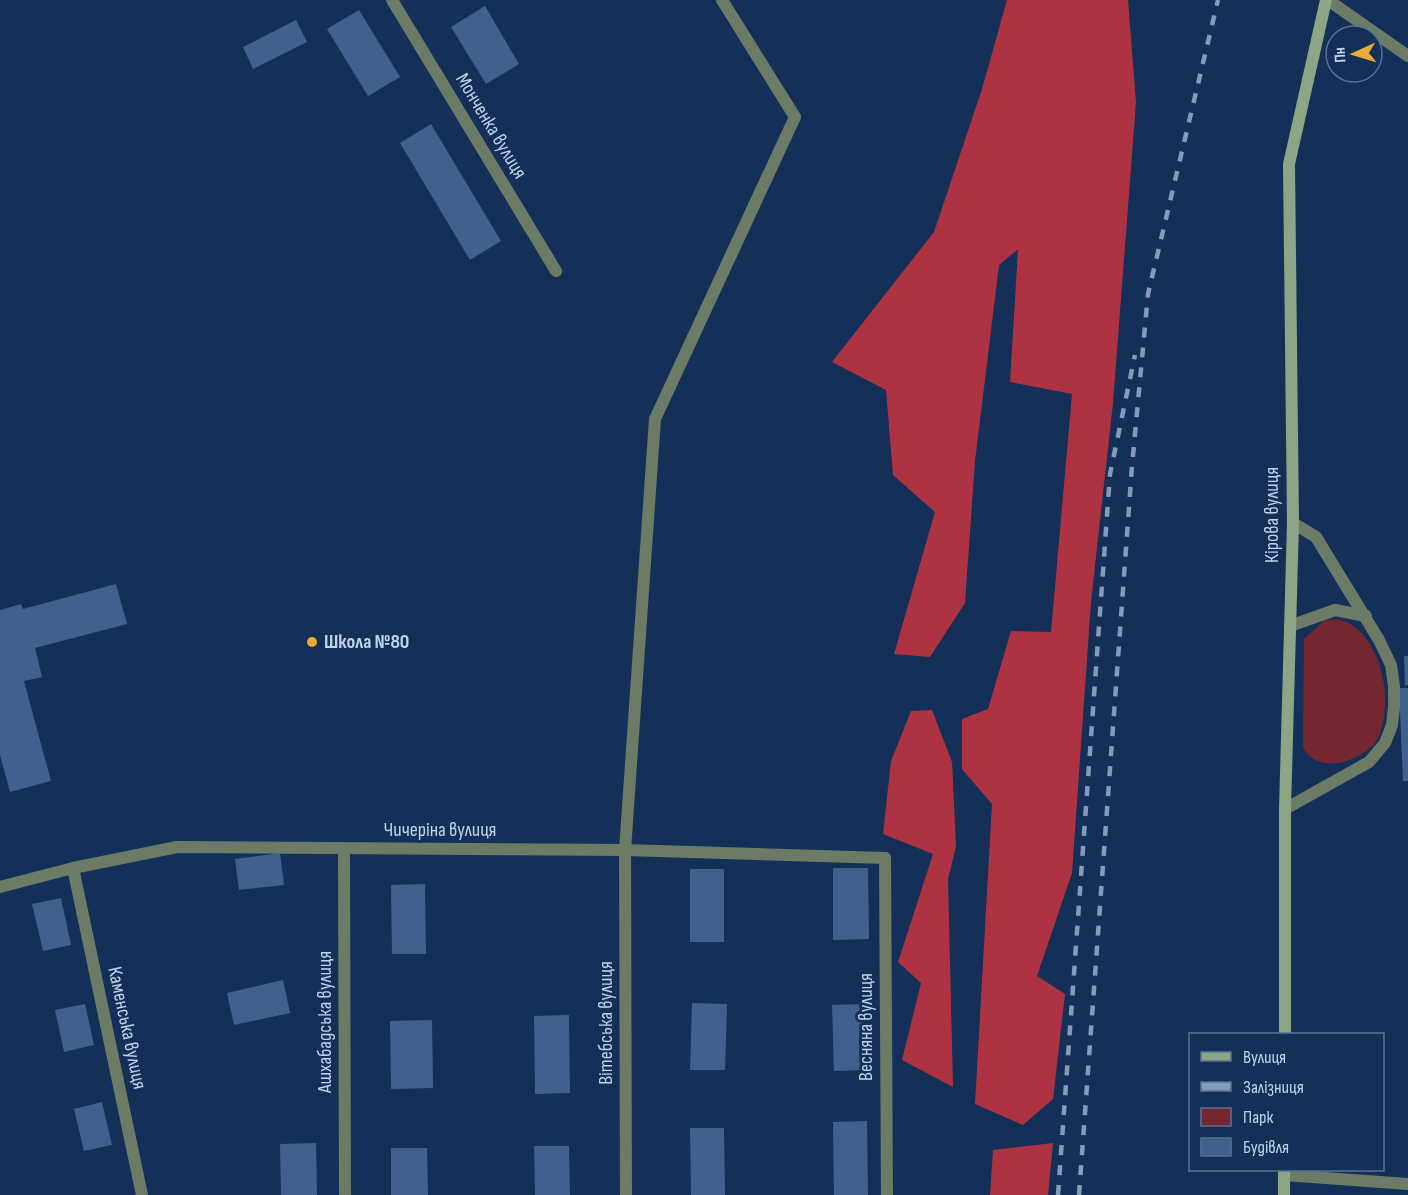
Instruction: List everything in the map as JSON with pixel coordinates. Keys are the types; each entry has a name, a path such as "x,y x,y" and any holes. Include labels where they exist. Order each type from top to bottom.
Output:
{"main road":[{"name":"Кірова вулиця","path":"1285,1033 1285,809 1293,523 1289,164 1327,0"},
{"path":"1284,1172 1284,1195"}],"street":[{"name":"Монченка вулиця","path":"392,0 556,271"},
{"name":"Вітебська вулиця","path":"626,1195 625,850 655,419 795,117 722,0"},
{"path":"1327,0 1408,56"},
{"path":"1285,809 1369,762 1385,743 1392,725 1394,707 1391,665 1366,616 1316,537 1293,523"},
{"path":"1290,626 1335,610 1366,616"},
{"name":"Чичеріна вулиця","path":"0,887 73,868 177,847 625,850 885,858"},
{"name":"Ашхабадська вулиця","path":"344,849 345,1195"},
{"name":"Весняна вулиця","path":"885,858 887,1195"},
{"name":"Каменська вулиця","path":"73,868 142,1195"},
{"path":"1284,1172 1408,1184"}],"green space":[{"path":"1325,620 1344,621 1357,629 1368,641 1382,673 1385,691 1385,709 1377,740 1370,748 1354,758 1332,763 1322,763 1314,759 1303,748 1304,639"}],"shaded area":[{"path":"1007,0 1128,0 1136,102 1113,403 1091,602 1072,873 1037,976 1065,994 1053,1099 1023,1125 975,1104 992,804 962,769 962,719 988,709 1011,631 1051,632 1072,394 1010,382 1018,249 999,265 975,461 965,603 930,657 894,654 935,512 893,475 886,390 832,362 934,232 982,89"},
{"path":"932,710 952,762 956,846 948,879 953,1087 902,1060 921,983 898,962 933,854 883,834 891,761 911,711"},
{"path":"1053,1143 1048,1195 990,1195 993,1150"}],"building":[{"path":"485,6 519,64 486,84 451,27"},
{"path":"359,10 400,77 368,96 327,29"},
{"path":"296,20 307,42 253,69 243,47"},
{"path":"431,124 501,241 470,260 400,143"},
{"path":"116,584 127,624 35,648 42,677 24,681 51,781 10,792 0,755 0,610 21,604 23,609"},
{"path":"1404,656 1408,656 1408,685 1405,686"},
{"path":"1399,688 1408,688 1408,781 1403,781"},
{"path":"280,853 284,885 239,890 235,859"},
{"path":"833,868 868,868 869,939 833,940"},
{"path":"690,869 724,869 724,942 690,942"},
{"path":"425,884 426,954 392,954 391,885"},
{"path":"61,898 71,945 43,951 32,904"},
{"path":"283,980 290,1013 234,1025 227,993"},
{"path":"692,1003 727,1004 725,1070 690,1070"},
{"path":"85,1004 94,1045 64,1052 55,1010"},
{"path":"867,1004 869,1070 834,1071 832,1005"},
{"path":"569,1015 570,1093 535,1094 534,1016"},
{"path":"432,1020 433,1088 391,1089 390,1021"},
{"path":"102,1102 112,1145 84,1151 74,1109"},
{"path":"867,1121 868,1195 834,1195 833,1122"},
{"path":"690,1128 724,1128 725,1195 691,1195"},
{"path":"316,1143 317,1195 281,1195 280,1144"},
{"path":"534,1146 569,1146 570,1195 535,1195"},
{"path":"391,1148 427,1148 428,1195 391,1195"}],"railway":[{"path":"1079,1195 1132,466 1148,294 1218,0"},
{"path":"1058,1195 1110,474 1135,355"}],"place":[{"name":"Школа №80","path":"312,642"}]}
